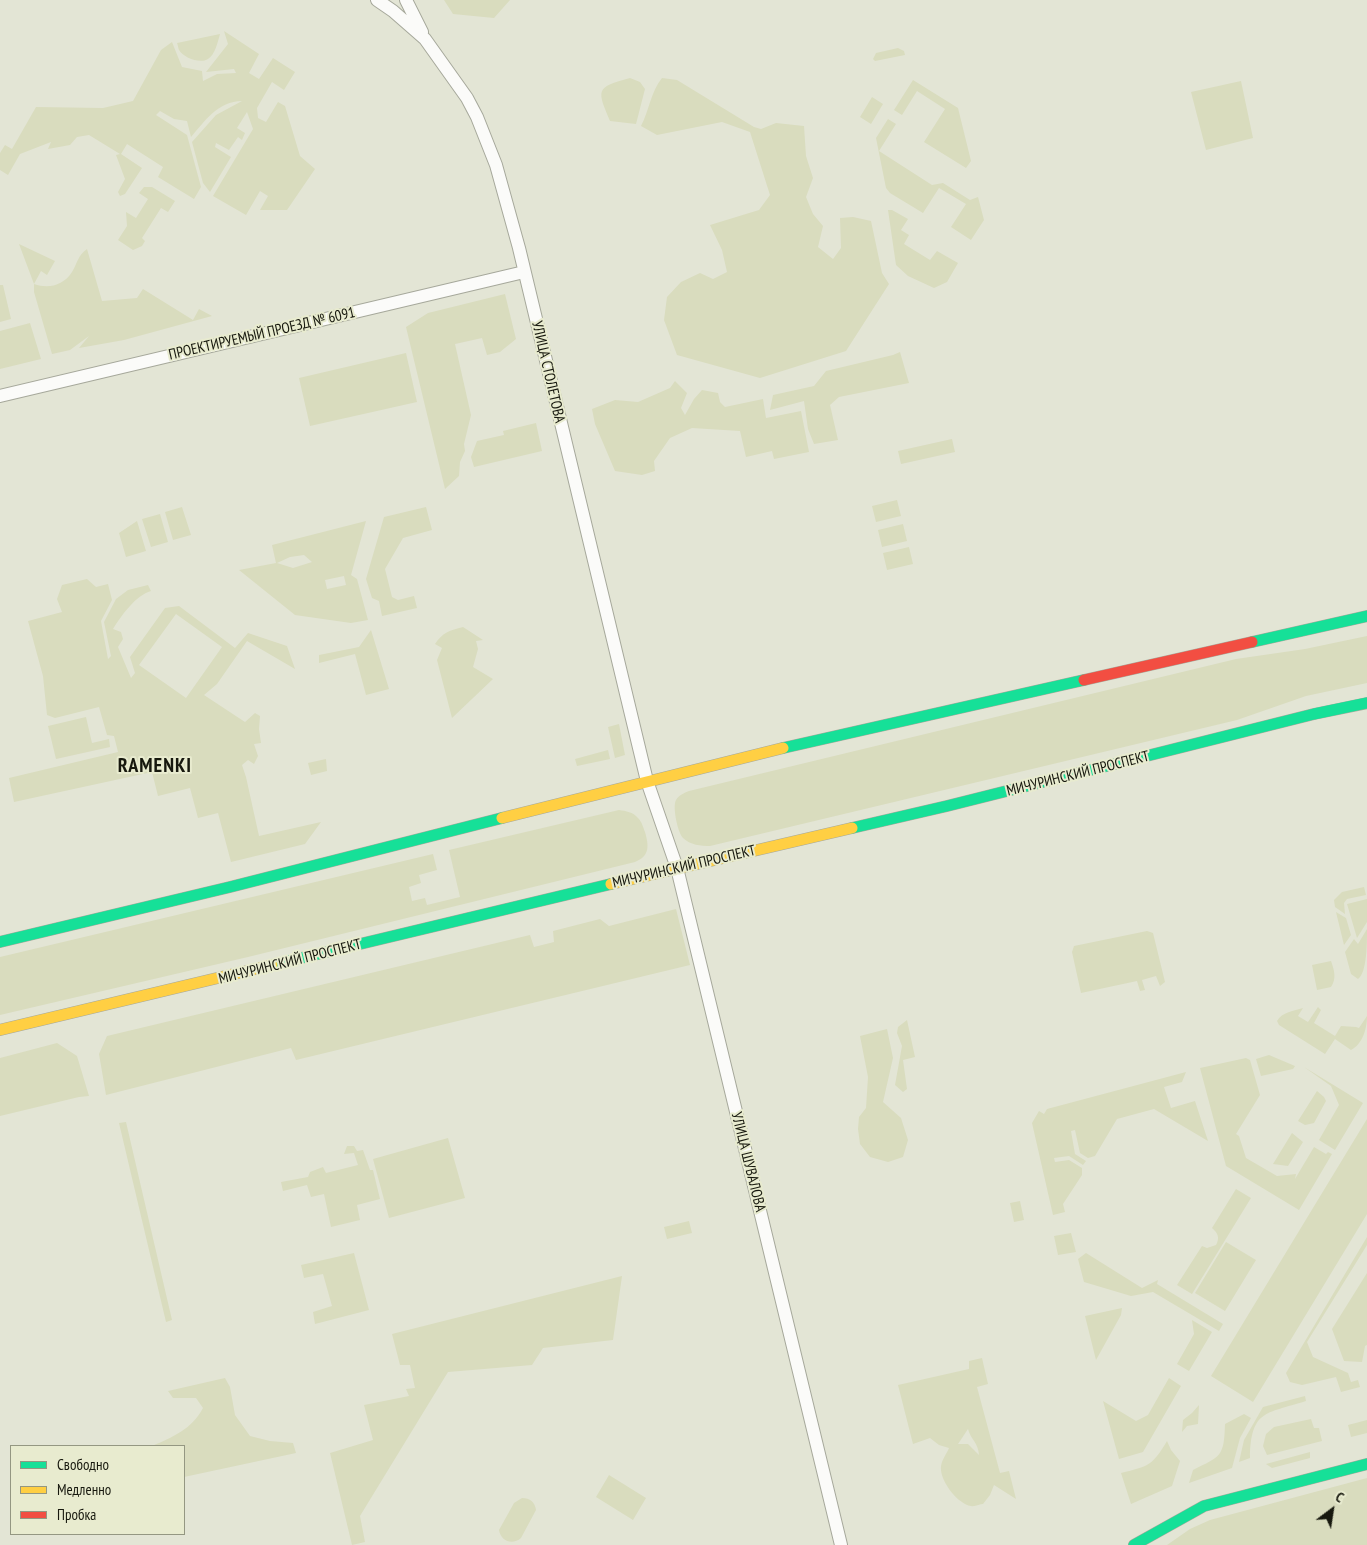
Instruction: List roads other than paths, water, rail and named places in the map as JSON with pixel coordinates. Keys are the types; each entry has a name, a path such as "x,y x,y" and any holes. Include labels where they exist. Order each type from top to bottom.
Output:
{"main road":[{"path":"0,942 230,887 647,781 847,733 1367,616"},
{"name":"МИЧУРИНСКИЙ ПРОСПЕКТ","path":"0,1030 677,868 947,806 1314,714 1367,703"},
{"path":"1134,1545 1204,1506 1367,1464"}],"street":[{"name":"УЛИЦА СТОЛЕТОВА","path":"377,0 393,11 425,39 467,98 478,117 496,165 524,272 647,781"},
{"path":"406,0 425,39"},
{"name":"ПРОЕКТИРУЕМЫЙ ПРОЕЗД № 6091","path":"0,396 524,272"},
{"name":"УЛИЦА ШУВАЛОВА","path":"647,781 677,868 841,1545"}],"district":[{"name":"RAMENKI","path":"155,766"}]}
